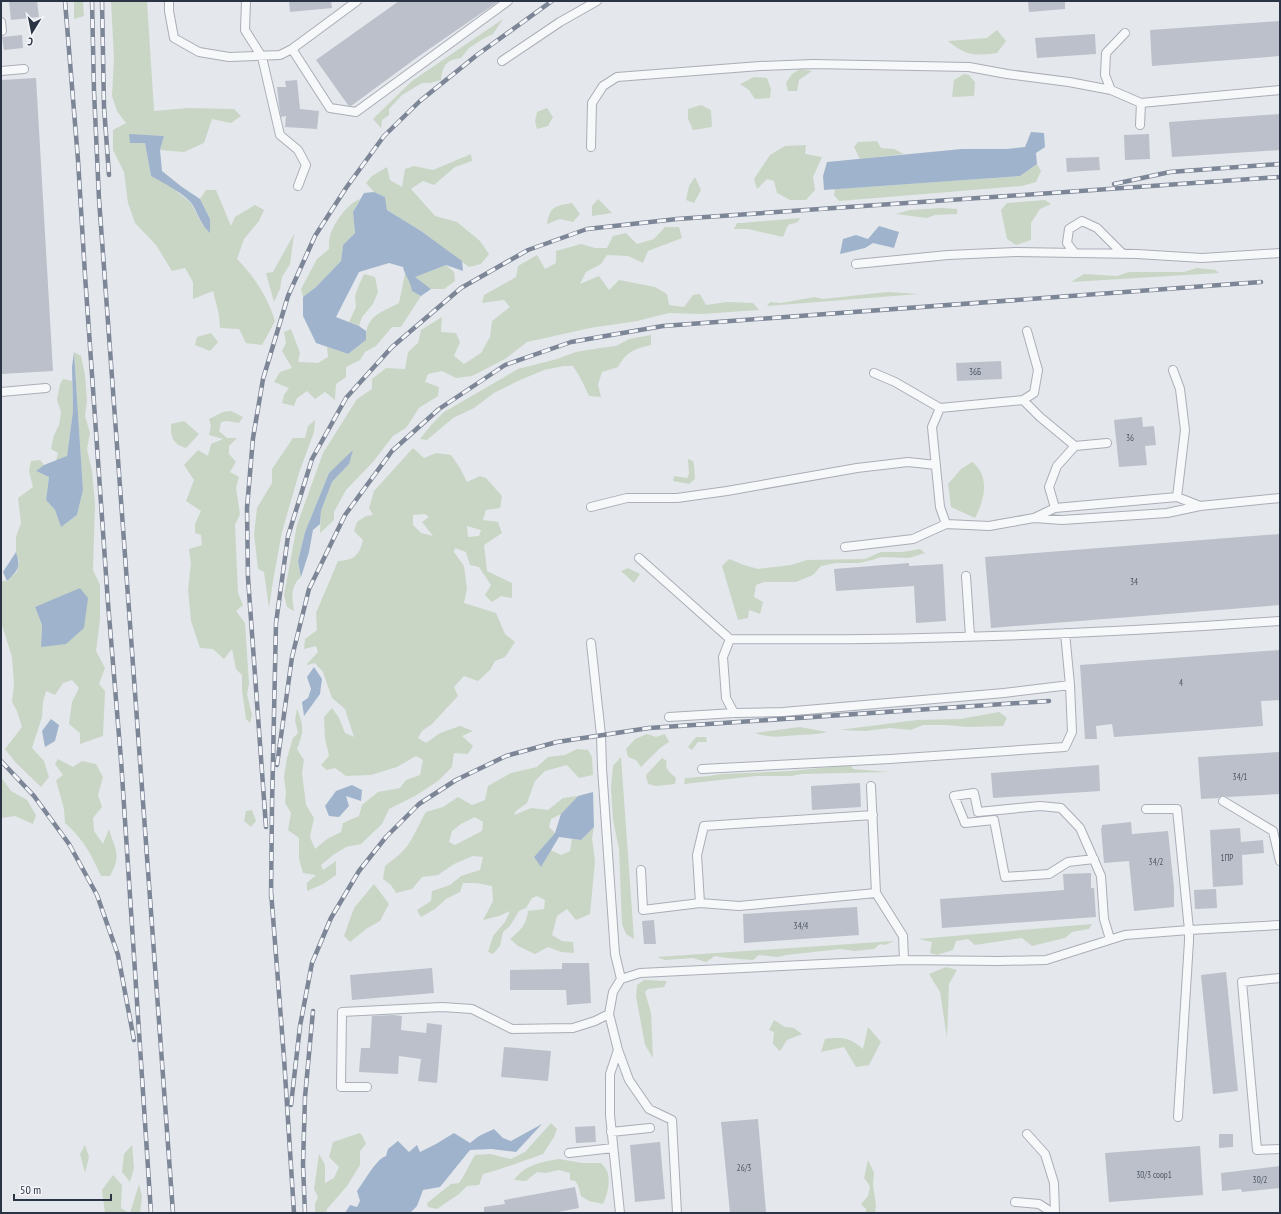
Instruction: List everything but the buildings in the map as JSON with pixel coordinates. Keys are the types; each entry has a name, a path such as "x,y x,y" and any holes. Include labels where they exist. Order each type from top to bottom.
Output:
{"lane":[{"path":"169,1 169,11 174,38 199,52 229,57 262,57 280,55 292,49 357,1"},
{"path":"246,1 246,30 262,57 280,135 298,150 306,165 298,186"},
{"path":"292,49 330,108 356,112 508,1"},
{"path":"502,61 560,22 597,1"},
{"path":"1,22 2,31"},
{"path":"1111,90 1105,75 1106,53 1125,33"},
{"path":"591,147 592,103 603,86 617,77 760,66 813,64 962,66 1007,74 1069,82 1111,90 1140,104 1280,90"},
{"path":"1,71 24,69"},
{"path":"1140,104 1140,125"},
{"path":"1074,252 1067,243 1069,229 1082,221 1097,228 1122,253"},
{"path":"856,264 948,255 1016,252 1122,253 1202,258 1280,253"},
{"path":"874,373 895,382 940,408 1023,400 1034,393 1038,370 1027,331"},
{"path":"1173,370 1180,389 1185,430 1177,497"},
{"path":"1,392 46,388"},
{"path":"1023,400 1040,417 1075,446"},
{"path":"940,408 932,427 940,507 946,524"},
{"path":"1055,508 1049,487 1057,466 1075,446 1107,443"},
{"path":"592,507 627,498 677,498 727,491 857,468 908,462 936,465"},
{"path":"1034,518 1055,508 1177,497 1200,506"},
{"path":"845,547 913,539 946,524 989,526 1034,518 1062,520 1167,513 1200,506 1280,498"},
{"path":"639,558 730,639 803,640 1065,633 1280,621"},
{"path":"966,576 970,636"},
{"path":"702,769 890,759 1065,747 1072,732 1070,685 1065,633"},
{"path":"730,639 722,657 726,698 734,713"},
{"path":"591,643 601,734 615,954 620,979"},
{"path":"669,717 783,712 1004,693 1070,685"},
{"path":"871,786 876,894 903,936 904,960"},
{"path":"1094,859 1068,862 1049,874 1005,877 994,820 965,823 954,796 974,793 978,812 1040,806 1061,808 1080,828 1094,859 1101,876 1104,919 1110,939"},
{"path":"1223,801 1273,831 1280,861"},
{"path":"1146,809 1177,809 1189,930 1178,1117"},
{"path":"700,903 697,855 704,826 873,815"},
{"path":"641,870 643,910 700,903 738,906 876,894"},
{"path":"677,1213 672,1120 649,1108 629,1080 618,1050 609,1014 612,992 620,979 640,973 904,960 1046,960 1110,939 1139,933 1280,925"},
{"path":"1280,978 1242,982 1257,1150 1280,1149"},
{"path":"367,1087 341,1087 342,1012 442,1007 472,1009 512,1029 573,1028 595,1021 609,1014"},
{"path":"618,1050 610,1074 610,1115 620,1213"},
{"path":"611,1132 650,1128"},
{"path":"1027,1134 1045,1154 1054,1183 1054,1213"},
{"path":"569,1153 613,1148"},
{"path":"1015,1202 1039,1204 1054,1213"}],"green space":[{"path":"74,1 83,1 84,16 74,19"},
{"path":"111,1 147,1 154,111 188,108 234,109 241,116 231,123 212,119 204,143 184,152 160,150 164,136 130,135 130,143 145,143 151,176 170,186 191,203 203,226 210,219 200,199 206,190 216,190 231,226 235,217 255,205 264,210 259,221 244,239 237,259 260,288 275,321 262,345 246,343 239,329 220,328 219,315 213,291 193,299 193,282 185,268 172,271 156,245 135,223 128,203 124,172 113,150 113,130 126,123 117,111 112,96 114,58"},
{"path":"503,19 493,34 469,48 461,58 452,60 446,64 441,80 430,83 422,83 402,95 389,109 389,115 382,120 381,128 373,119 412,81"},
{"path":"997,30 1006,41 997,53 971,54 960,50 948,41 987,38"},
{"path":"800,69 812,71 799,80 797,91 788,91 786,83 792,74"},
{"path":"964,74 969,75 975,82 974,96 952,97 954,80"},
{"path":"754,77 767,78 771,89 770,98 755,99 749,90 740,84"},
{"path":"701,105 711,110 712,127 693,130 688,119 688,109"},
{"path":"547,108 553,117 548,126 537,129 535,121 537,112"},
{"path":"877,141 881,148 894,149 904,154 860,159 854,147 858,142"},
{"path":"806,145 805,154 822,157 813,177 815,190 806,200 790,200 777,193 774,181 767,179 757,189 754,179 770,155 785,146"},
{"path":"471,154 472,161 455,167 434,185 423,181 411,189 435,216 457,222 480,241 489,254 481,264 469,267 421,231 387,210 385,197 374,192 366,183 372,176 387,167 390,180 402,187 405,169 414,166 433,170"},
{"path":"1037,164 1041,171 1036,182 1022,186 839,201 834,195 835,189 1020,176"},
{"path":"695,177 701,190 694,203 686,200 689,186"},
{"path":"360,199 353,212 355,233 343,245 341,261 316,287 303,297 301,289 317,259 329,249 330,236 334,226 346,209 355,201"},
{"path":"598,199 612,213 592,216 592,206"},
{"path":"1045,200 1051,204 1040,209 1031,223 1031,240 1016,245 1007,239 1001,210 1007,203"},
{"path":"572,203 580,214 573,222 560,219 547,224 548,218 554,208"},
{"path":"942,208 957,209 957,214 935,215 927,218 896,214 910,210"},
{"path":"800,218 798,222 788,225 783,237 748,229 734,229 737,223"},
{"path":"665,227 679,227 682,238 648,251 643,263 628,256 607,255 601,264 586,272 580,284 599,276 609,290 619,280 655,287 667,294 669,305 684,307 693,295 700,294 706,305 727,302 753,303 759,310 702,314 669,313 637,321 590,328 527,342 505,359 472,376 456,378 442,371 428,374 425,382 439,387 438,396 419,408 406,428 393,436 373,462 346,490 334,512 334,520 320,533 321,511 332,482 349,464 329,473 305,532 298,561 301,577 293,589 294,611 287,607 284,595 297,525 323,453 357,399 372,389 372,379 386,368 405,369 408,352 418,343 421,330 442,317 441,332 456,333 460,342 454,356 464,364 481,353 490,337 492,321 510,307 504,300 482,303 484,295 516,277 518,266 537,255 545,269 556,263 556,251 581,244 595,248 607,248 613,236 626,233 637,244 654,239"},
{"path":"294,234 290,264 282,277 280,289 274,302 266,273 273,272"},
{"path":"446,265 454,272 455,281 444,289 431,289 414,277"},
{"path":"1197,268 1215,270 1219,273 1071,282 1084,274 1117,276 1129,272 1184,272"},
{"path":"364,274 375,277 378,292 373,304 362,317 359,326 349,322 356,307 355,296"},
{"path":"405,274 411,283 413,291 421,296 401,327 392,327 376,346 365,352 360,360 346,367 346,377 336,384 335,400 325,392 315,399 307,391 297,398 294,406 282,403 284,395 289,388 274,382 280,372 292,368 282,351 286,343 284,332 291,329 300,353 298,362 318,363 328,357 327,347 348,354 366,340 368,326 375,316 399,303"},
{"path":"887,292 919,294 767,306 770,302 781,303 815,297 823,299"},
{"path":"211,333 218,342 210,351 195,345 197,337"},
{"path":"651,335 651,345 631,352 624,358 618,367 602,372 598,385 601,397 589,396 573,366 564,366 544,370 494,393 474,408 453,418 427,440 420,439 444,412 518,369 557,359 576,352 616,346 629,339"},
{"path":"74,352 81,356 85,375 87,400 85,416 90,433 87,449 92,471 95,504 93,570 100,585 100,620 96,651 105,668 99,684 105,691 103,736 80,744 80,733 69,724 72,702 79,688 72,680 63,683 55,695 46,691 43,702 42,717 32,748 44,761 49,777 41,787 15,762 5,749 22,727 17,711 12,702 14,684 12,657 1,622 1,581 7,581 17,572 19,561 16,552 16,537 21,523 18,498 33,487 29,471 31,461 40,460 44,465 36,471 49,477 46,500 55,510 61,527 77,515 83,490","holes":["67,595 41,647 42,625 35,607"]},
{"path":"63,379 72,381 73,411 67,456 56,461 58,453 51,449 54,435 59,425 61,412 57,400 60,384"},
{"path":"231,411 243,417 239,423 227,421 221,422 219,431 227,438 237,438 229,446 229,454 236,462 230,472 239,477 236,488 240,514 235,525 238,593 243,605 236,611 245,623 249,684 247,694 252,715 250,723 246,719 242,690 242,675 236,669 232,649 224,659 213,649 200,648 191,621 188,590 191,563 189,549 202,545 201,535 195,533 195,524 201,511 186,501 194,480 184,465 198,450 208,456 211,444 223,439 209,435 211,426 209,419 223,412"},
{"path":"315,420 314,432 299,473 282,532 269,608 264,572 258,569 254,534 257,508 272,483 272,469 293,438 305,438 308,426"},
{"path":"184,421 199,434 186,448 175,442 171,429 171,424"},
{"path":"413,448 424,458 436,453 451,455 467,482 480,476 486,478 502,496 500,508 486,510 483,520 498,522 502,533 484,545 487,571 512,583 512,598 501,596 492,602 485,595 491,585 479,567 470,565 466,552 455,548 454,552 464,566 467,589 464,603 496,613 505,634 515,642 505,657 495,661 490,670 478,681 464,676 454,687 458,696 432,724 422,731 418,738 426,743 440,733 460,726 473,731 462,736 473,746 468,754 454,753 452,767 438,781 415,796 389,809 382,824 361,844 346,847 321,865 323,870 336,861 336,875 323,884 307,891 307,883 316,875 303,873 299,859 299,838 288,830 291,813 285,803 286,792 284,777 287,758 293,738 298,733 295,720 297,709 301,720 302,733 297,749 304,760 302,773 306,805 314,818 310,837 315,849 327,839 341,832 343,823 359,816 362,805 378,792 400,788 406,780 420,775 423,760 416,756 397,767 371,775 346,776 335,768 327,770 321,765 329,756 325,738 324,717 332,708 339,718 345,733 354,737 345,709 332,698 323,672 315,663 306,665 318,652 316,646 304,649 305,639 317,630 316,613 338,561 352,558 360,550 363,540 354,531 357,522 366,516 373,515 369,508 374,491","holes":["425,514 429,517 422,522 433,536 421,533 413,525 413,515","467,526 481,530 479,536 468,537"]},
{"path":"688,459 693,461 695,479 689,484 673,481 674,476 687,478 689,474"},
{"path":"972,462 982,474 984,481 983,497 975,518 951,507 948,484 961,469"},
{"path":"920,549 925,553 909,558 881,557 859,563 836,563 821,566 813,575 796,582 764,582 756,585 754,597 763,602 760,614 749,610 748,618 738,620 722,566 729,559 758,569 791,565 807,560 865,559 881,552 903,552"},
{"path":"628,568 640,574 634,583 621,571"},
{"path":"999,712 1007,718 1003,726 967,727 923,725 911,730 890,728 865,731 839,730 917,720 960,719"},
{"path":"800,727 827,732 777,737 755,733"},
{"path":"647,734 656,737 665,734 669,742 660,748 641,767 636,760 628,757 626,749 635,739"},
{"path":"696,737 706,737 707,742 698,742 692,750 688,747"},
{"path":"577,749 588,750 592,757 593,775 579,778 567,765 545,771 535,781 527,803 516,811 514,815 531,808 548,810 563,798 578,796 561,814 551,819 549,827 555,833 534,857 541,866 551,850 561,855 570,851 572,839 581,840 594,827 592,838 595,861 590,914 576,920 567,909 557,916 552,935 562,941 573,942 574,953 561,952 548,947 535,954 518,946 510,939 522,927 526,920 528,911 544,909 545,900 537,896 532,898 526,908 519,911 510,926 503,932 500,946 493,954 488,952 493,936 505,922 510,911 499,916 483,920 493,901 492,886 476,883 463,883 460,892 446,899 435,909 421,917 417,910 431,901 432,891 450,885 461,876 480,870 483,857 473,856 454,864 438,875 422,877 412,889 396,893 391,885 383,879 385,866 406,848 426,812 443,807 458,797 472,805 485,800 488,786 511,773 537,767 548,757 565,755","holes":["475,817 483,822 482,831 455,845 449,842 452,831 461,824"]},
{"path":"621,757 634,939 626,934 622,924 619,849 613,820 611,788 613,766"},
{"path":"662,758 667,761 667,768 676,778 675,784 656,786 648,784 646,775"},
{"path":"58,759 73,767 82,761 96,764 103,777 98,795 102,807 93,818 94,831 103,844 109,829 115,847 117,857 114,869 110,876 101,876 86,848 77,835 65,823 64,809 56,780 63,775 55,764"},
{"path":"851,765 853,769 889,772 756,776 684,784 685,778 721,774 791,771"},
{"path":"1,777 11,791 27,800 36,815 33,824 15,816 1,818"},
{"path":"252,810 256,821 251,827 244,821 246,811"},
{"path":"374,884 389,904 380,921 366,929 350,942 344,936 354,908"},
{"path":"1092,924 1089,929 1072,932 1065,938 1032,946 1022,938 975,945 968,939 956,941 953,950 937,955 930,953 932,942 918,939"},
{"path":"894,941 885,945 880,944 874,949 855,951 841,949 778,957 759,955 753,960 715,956 706,962 693,958 665,960 657,957"},
{"path":"946,967 957,970 949,984 947,1038 940,992 929,974"},
{"path":"644,980 667,981 664,987 648,989 645,992 651,1013 653,1058 645,1045 636,996 637,985"},
{"path":"774,1020 785,1027 794,1028 802,1034 787,1040 780,1051 773,1044 774,1032 769,1030"},
{"path":"868,1027 881,1042 869,1065 856,1067 844,1047 821,1052 825,1039 831,1038 850,1040 863,1049"},
{"path":"551,1123 557,1129 554,1137 543,1154 483,1174 479,1185 467,1186 459,1194 437,1209 428,1207 427,1203 451,1184 459,1183 475,1155 490,1154 511,1159 525,1152"},
{"path":"360,1133 366,1144 360,1151 360,1165 347,1186 327,1209 326,1213 315,1213 315,1204 318,1197 314,1189 319,1154 325,1165 325,1183 334,1178 339,1167 329,1157 333,1142"},
{"path":"85,1145 89,1157 85,1173 80,1154"},
{"path":"132,1145 134,1168 130,1182 122,1172 124,1154"},
{"path":"559,1159 582,1163 601,1163 607,1171 609,1179 607,1193 603,1204 589,1201 581,1196 578,1185 575,1181 570,1180 570,1173 559,1170 546,1173 537,1172 526,1181 514,1180 523,1171 534,1165"},
{"path":"868,1160 874,1173 873,1184 876,1206 875,1213 866,1213 866,1209 861,1204 868,1196 870,1186 864,1178"},
{"path":"113,1175 122,1185 121,1208 129,1213 105,1213 102,1190"},
{"path":"139,1184 142,1196 140,1213 130,1213"}],"water":[{"path":"1031,132 1044,133 1045,147 1036,153 1037,164 1020,176 824,190 823,176 827,162 962,149 1007,149 1025,147"},
{"path":"129,134 164,136 160,150 162,171 200,199 210,219 210,233 204,226 189,200 173,188 151,176 145,143 130,143"},
{"path":"374,192 385,197 387,210 421,231 462,261 463,271 446,265 415,277 431,289 421,296 412,291 403,267 389,263 359,272 336,317 359,326 366,331 366,340 348,354 316,343 303,316 303,297 316,287 341,261 343,245 355,233 353,212 364,193"},
{"path":"879,226 899,232 894,248 873,243 865,248 840,254 843,239 856,235 868,239"},
{"path":"74,352 83,490 77,515 61,527 55,510 46,500 49,477 36,471 44,465 67,456 73,411 72,367"},
{"path":"353,450 349,464 332,482 321,511 320,524 313,530 309,552 301,577 298,561 305,532 329,473"},
{"path":"16,552 18,568 7,581 3,572"},
{"path":"80,588 88,598 84,628 66,644 41,647 42,625 35,607"},
{"path":"314,667 322,679 320,694 304,716 302,702 308,698 311,689 307,677"},
{"path":"51,719 59,725 55,741 45,747 42,731"},
{"path":"352,785 362,790 361,801 346,796 349,806 339,817 329,816 325,806 336,791"},
{"path":"593,792 594,827 581,840 559,837 541,867 534,857 555,833 561,814 578,796"},
{"path":"542,1124 516,1152 491,1149 470,1150 440,1187 423,1190 417,1206 410,1213 345,1213 350,1205 357,1207 360,1201 357,1191 378,1161 386,1156 388,1149 398,1141 409,1152 417,1145 420,1152 454,1133 470,1143 479,1136 494,1129 503,1138 511,1141"}],"railway":[{"path":"65,1 78,160 108,603 121,760 151,1213"},
{"path":"92,1 99,199 173,1213"},
{"path":"102,1 104,107 109,175"},
{"path":"266,827 248,578 247,508 253,438 263,379 288,296 315,236 346,188 384,136 420,101 477,55 552,1"},
{"path":"1114,184 1170,172 1280,164"},
{"path":"271,897 276,623 288,536 312,459 346,398 392,347 461,288 528,250 587,229 677,219 1280,177"},
{"path":"277,765 292,657 309,589 345,515 392,451 439,409 505,365 571,342 663,326 1261,282"},
{"path":"291,1105 300,1026 312,963 331,918 359,871 386,837 419,804 456,780 506,756 557,742 649,728 1049,701"},
{"path":"1,761 34,796 69,844 97,895 118,955 134,1040"},
{"path":"271,891 294,1213"},
{"path":"305,1213 303,1165 305,1097 313,1011"}]}
